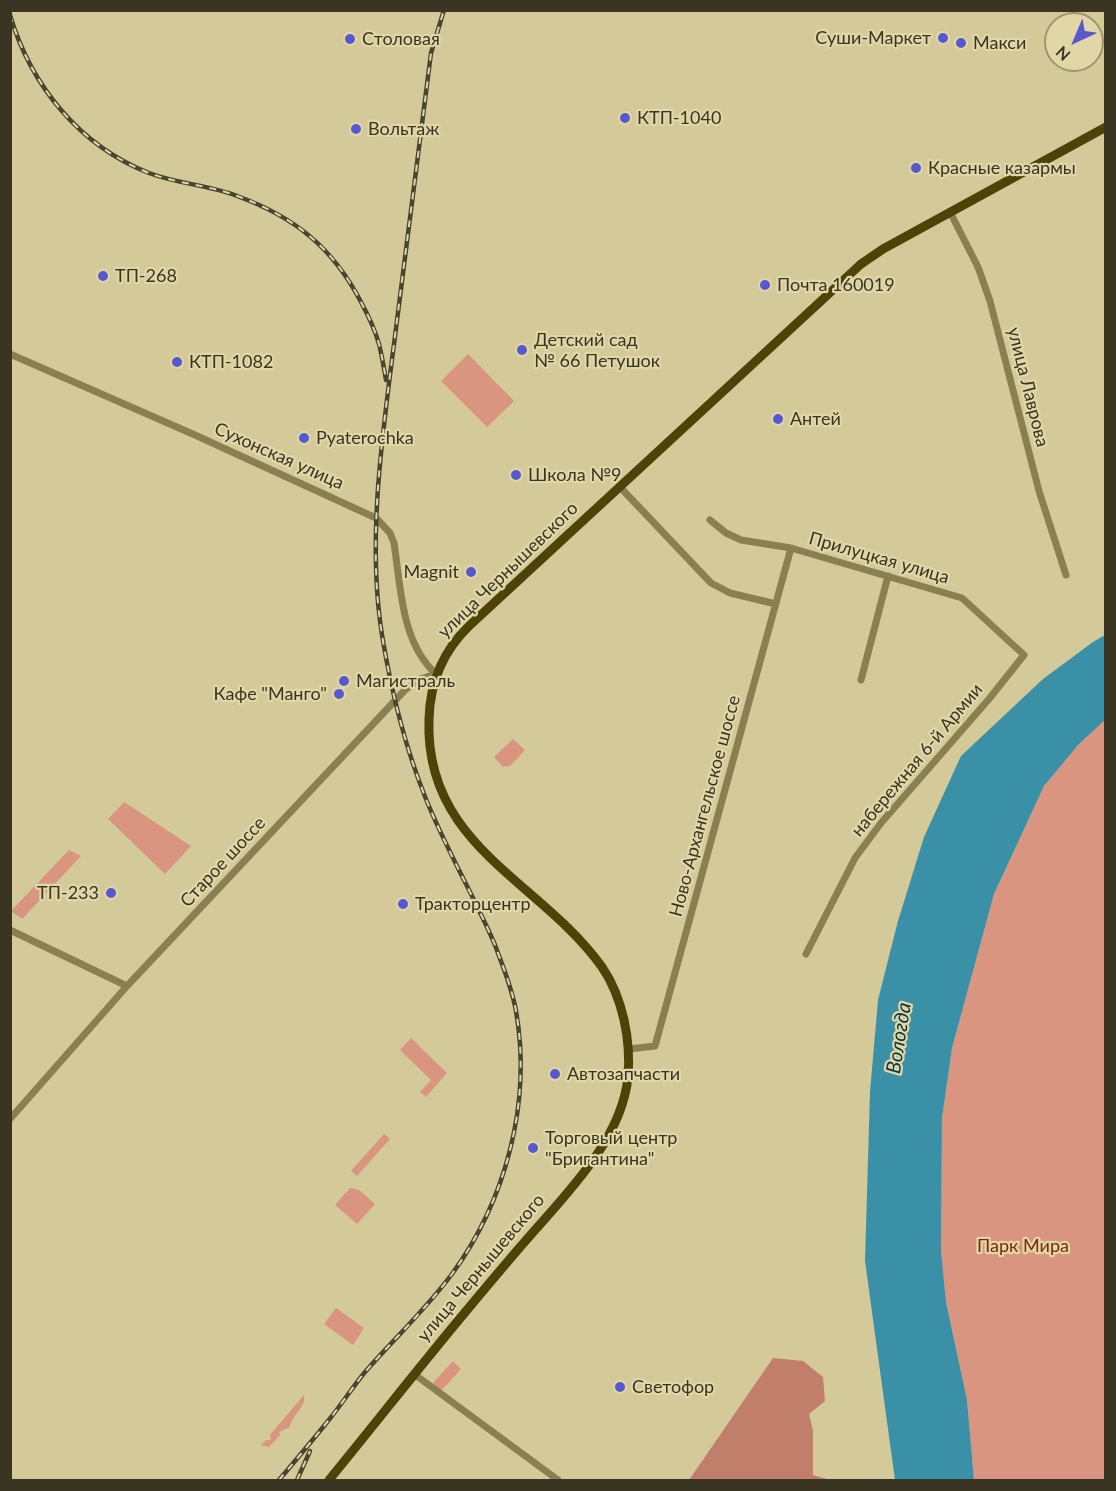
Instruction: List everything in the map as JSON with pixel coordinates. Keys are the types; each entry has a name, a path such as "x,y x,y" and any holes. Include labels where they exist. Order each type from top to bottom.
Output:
{"main road":[{"name":"улица Чернышевского","path":"329,1480 598,1153 611,1131 624,1098 628,1078 629,1050 625,1021 603,969 572,933 486,855 468,835 453,812 439,782 430,747 430,702 436,674 444,657 460,634 861,264 883,249 1106,126"}],"street":[{"name":"улица Лаврова","path":"951,212 978,267 990,301 1039,491 1066,575"},
{"name":"Сухонская улица","path":"10,354 376,518 390,533 394,543 412,641 426,665 436,674"},
{"path":"619,486 711,583 730,594 776,604"},
{"name":"Прилуцкая улица","path":"710,520 726,533 741,540 791,548 962,598 1024,655"},
{"name":"Ново-Архангельское шоссе","path":"629,1050 655,1046 791,548"},
{"path":"861,680 888,576"},
{"name":"набережная 6-й Армии","path":"806,954 855,858 880,822 989,699 1024,655"},
{"name":"Старое шоссе","path":"10,1119 127,986 405,690 420,679 436,674"},
{"path":"10,930 127,986"},
{"path":"414,1374 558,1480"}],"green space":[{"path":"468,354 514,401 487,427 441,381"},
{"name":"Парк Мира","path":"1105,720 1105,1480 974,1480 967,1400 946,1302 941,1250 942,1118 952,1048 994,894 1044,786 1078,745"},
{"path":"513,739 525,750 510,766 503,767 494,757"},
{"path":"124,802 191,846 165,874 108,819"},
{"path":"69,850 81,856 22,919 11,911"},
{"path":"411,1038 447,1073 426,1097 420,1092 431,1080 400,1050"},
{"path":"384,1134 390,1139 357,1176 351,1171"},
{"path":"350,1188 359,1190 375,1204 357,1224 335,1205"},
{"path":"336,1308 364,1328 353,1345 324,1324"},
{"path":"453,1361 461,1369 441,1391 433,1383"},
{"path":"304,1395 303,1404 290,1427 279,1432 280,1435 269,1447 261,1445 266,1440 271,1440 270,1435"}],"shaded area":[{"path":"773,1358 803,1361 823,1377 825,1401 809,1414 813,1431 813,1475 831,1480 689,1480"}],"water":[{"name":"Вологда","path":"1105,635 1105,720 1078,745 1044,786 994,894 952,1048 942,1118 941,1250 946,1302 967,1400 974,1480 895,1480 865,1261 870,1092 878,1000 898,921 924,837 961,756 1043,679"}],"railway":[{"path":"279,1480 365,1372 442,1287 471,1245 500,1182 517,1115 520,1045 512,994 495,945 434,818 418,779 390,677 378,599 376,526 385,416 431,53 444,10"},
{"path":"10,15 19,41 45,89 80,130 101,147 149,173 226,192 258,204 294,225 325,250 350,283 369,317 379,344 386,380"},
{"path":"297,1480 310,1451"}],"place":[{"name":"Суши-Маркет","path":"943,38"},
{"name":"Столовая","path":"350,39"},
{"name":"Макси","path":"961,43"},
{"name":"КТП-1040","path":"625,118"},
{"name":"Вольтаж","path":"356,129"},
{"name":"Красные казармы","path":"916,168"},
{"name":"ТП-268","path":"103,276"},
{"name":"Почта 160019","path":"765,285"},
{"name":"Детский сад № 66 Петушок","path":"522,350"},
{"name":"КТП-1082","path":"177,362"},
{"name":"Антей","path":"778,419"},
{"name":"Pyaterochka","path":"304,438"},
{"name":"Школа №9","path":"516,475"},
{"name":"Magnit","path":"471,572"},
{"name":"Магистраль","path":"344,681"},
{"name":"Кафе \"Манго\"","path":"339,694"},
{"name":"ТП-233","path":"111,893"},
{"name":"Тракторцентр","path":"403,904"},
{"name":"Автозапчасти","path":"555,1074"},
{"name":"Торговый центр \"Бригантина\"","path":"533,1148"},
{"name":"Светофор","path":"620,1387"}]}
